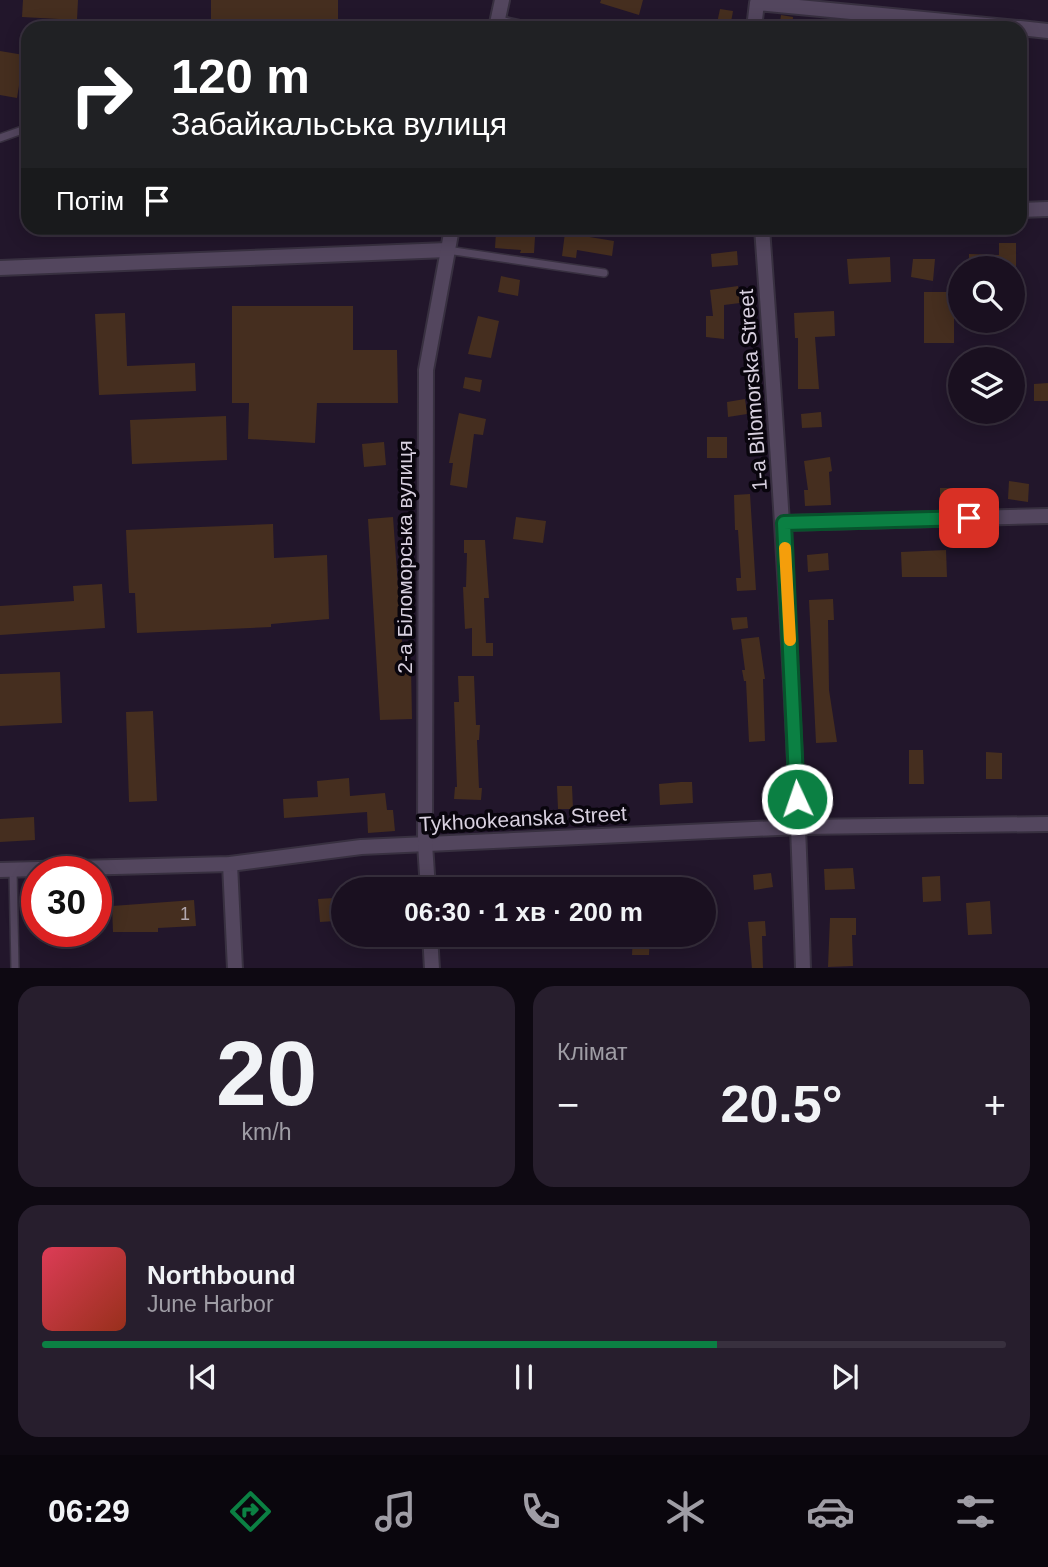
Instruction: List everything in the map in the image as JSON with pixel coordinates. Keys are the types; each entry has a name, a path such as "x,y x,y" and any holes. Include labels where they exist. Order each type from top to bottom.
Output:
{"street":[{"path":"498,21 502,0"},
{"path":"755,21 757,4 943,21"},
{"path":"1027,29 1048,31"},
{"path":"1027,210 1048,209"},
{"name":"2-а Біломорська вулиця","path":"427,877 425,844 426,370 450,235"},
{"name":"1-a Bilomorska Street","path":"763,235 784,523 803,968"},
{"path":"0,268 447,250"},
{"path":"784,523 1048,516"},
{"name":"Tykhookeanska Street","path":"6,869 230,864 361,847 799,827 1048,824"},
{"path":"230,864 235,968"},
{"path":"431,947 432,968"}],"lane":[{"path":"0,138 21,130"},
{"path":"447,250 604,273"},
{"path":"6,869 15,968"}],"building":[{"path":"23,0 78,0 77,20 22,17"},
{"path":"211,0 338,0 338,21 211,21"},
{"path":"601,0 643,0 639,15 600,3"},
{"path":"720,9 733,11 731,21 717,21"},
{"path":"781,15 793,17 793,21 780,21"},
{"path":"0,51 21,54 17,98 0,95"},
{"path":"496,235 535,237 534,253 495,248"},
{"path":"565,235 614,241 612,256 577,250 576,258 562,256"},
{"path":"999,243 1016,243 1016,256 969,254 999,255"},
{"path":"737,251 738,265 712,267 711,254"},
{"path":"890,257 891,282 849,284 847,259"},
{"path":"913,259 935,259 933,281 911,277"},
{"path":"501,276 520,280 518,296 498,292"},
{"path":"738,286 740,303 724,305 724,339 706,337 706,316 713,316 710,290"},
{"path":"924,292 948,292 948,333 954,333 954,343 924,343"},
{"path":"232,306 353,306 353,350 397,350 398,403 317,403 315,443 248,439 249,403 232,403"},
{"path":"834,311 835,336 815,337 819,389 798,389 798,338 795,338 794,313"},
{"path":"125,313 127,366 195,363 196,391 99,395 95,314"},
{"path":"478,316 499,321 491,358 468,354"},
{"path":"465,377 482,380 480,392 463,388"},
{"path":"1048,383 1048,401 1034,401 1034,384"},
{"path":"745,399 747,414 728,417 727,402"},
{"path":"821,412 822,427 802,428 801,414"},
{"path":"459,413 486,419 483,435 474,434 467,488 450,485 453,463 449,463"},
{"path":"226,416 227,460 132,464 130,420"},
{"path":"707,437 727,437 727,458 707,458"},
{"path":"384,442 386,465 364,467 362,444"},
{"path":"830,457 831,505 805,506 804,490 808,490 804,461"},
{"path":"1009,481 1029,484 1028,502 1008,499"},
{"path":"940,488 960,488 960,505 940,505"},
{"path":"750,494 756,590 737,591 736,578 741,578 734,495"},
{"path":"393,517 404,669 411,668 412,719 380,720 368,519"},
{"path":"516,517 546,521 543,543 513,539"},
{"path":"273,524 274,558 327,555 329,619 271,624 271,627 137,633 135,593 129,593 126,530"},
{"path":"464,540 485,540 489,598 484,598 486,643 493,643 493,656 472,656 472,628 465,629 463,587 466,587 467,553 464,553"},
{"path":"946,550 947,577 902,577 901,552"},
{"path":"828,553 829,570 808,572 807,555"},
{"path":"102,584 105,628 0,635 0,606 74,601 73,586"},
{"path":"833,599 834,620 828,620 829,690 837,742 816,743 809,600"},
{"path":"747,617 748,628 733,630 731,618"},
{"path":"759,637 765,679 765,741 749,742 741,639"},
{"path":"60,672 62,723 0,726 0,674"},
{"path":"458,676 474,676 476,725 480,725 477,740 481,800 454,799 457,787 454,702 459,702"},
{"path":"153,711 157,801 129,802 126,712"},
{"path":"909,750 923,750 924,784 909,784"},
{"path":"986,752 1002,753 1002,779 986,779"},
{"path":"349,778 350,796 385,793 387,810 393,810 395,831 368,833 367,812 284,818 283,799 318,797 317,781"},
{"path":"692,782 693,803 660,805 659,784"},
{"path":"557,786 572,786 573,809 558,809"},
{"path":"34,817 35,840 0,842 0,819"},
{"path":"853,868 855,889 825,890 824,869"},
{"path":"771,873 773,887 754,890 753,875"},
{"path":"940,876 941,901 923,902 922,877"},
{"path":"331,898 331,921 320,922 318,899"},
{"path":"194,900 196,926 158,928 158,932 113,932 112,906"},
{"path":"990,901 992,934 968,935 966,903"},
{"path":"830,918 856,918 856,935 852,935 853,966 828,967"},
{"path":"765,921 766,936 762,936 763,968 752,968 748,922"},
{"path":"632,947 649,947 649,955 632,955"}],"slow traffic":[{"path":"785,548 790,640"}],"route":[{"path":"797,799 784,523 969,518"}]}
